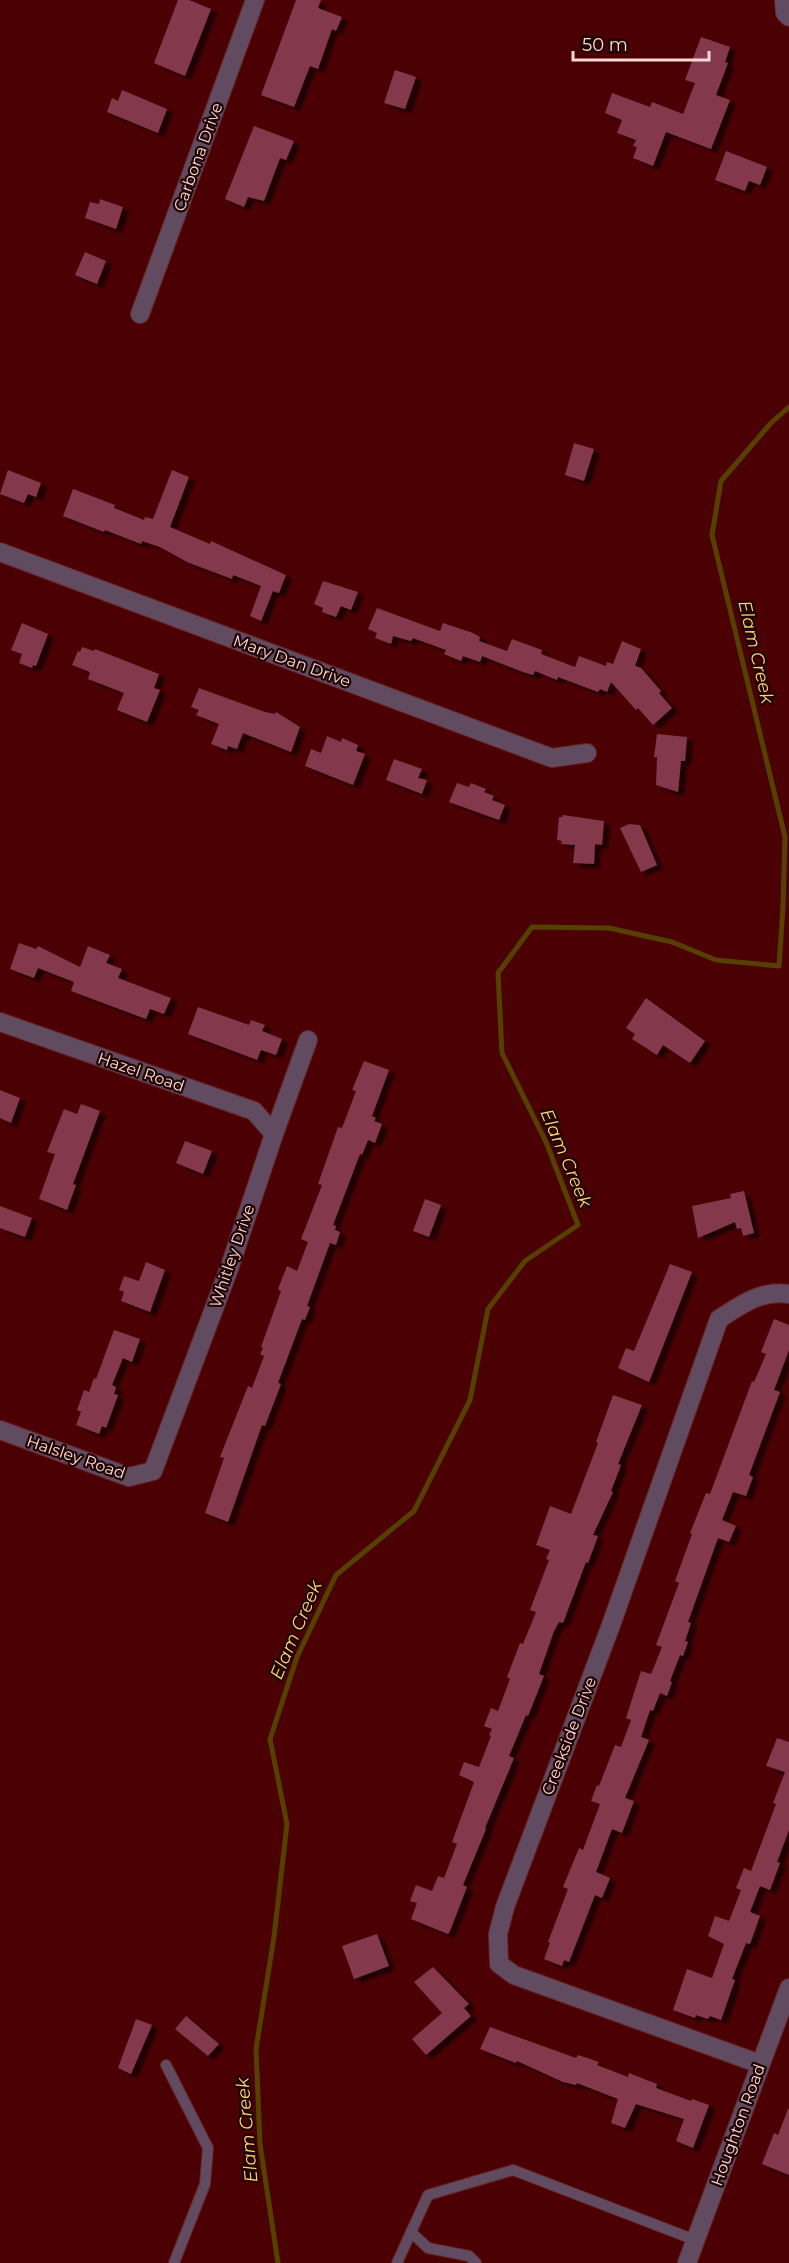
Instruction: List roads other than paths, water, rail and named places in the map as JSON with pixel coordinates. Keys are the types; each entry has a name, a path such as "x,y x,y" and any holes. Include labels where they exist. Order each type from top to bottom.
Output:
{"street":[{"name":"Carbona Drive","path":"140,314 255,0"},
{"path":"784,0 785,13 789,17"},
{"name":"Mary Dan Drive","path":"0,552 552,758 587,753"},
{"name":"Hazel Road","path":"0,1022 254,1111 273,1134"},
{"name":"Whitley Drive","path":"153,1471 230,1266 273,1134 308,1040"},
{"name":"Creekside Drive","path":"760,2064 514,1975 500,1964 498,1934 505,1907 611,1625 719,1319 742,1304 774,1292 789,1294"},
{"name":"Halsley Road","path":"0,1430 129,1477 153,1471"},
{"name":"Houghton Road","path":"687,2263 760,2064 782,2032 789,1988"}],"lane":[{"path":"166,2065 208,2148 205,2184 174,2263"},
{"path":"397,2263 428,2195 513,2170 695,2240"},
{"path":"411,2232 428,2248 469,2256 476,2263"}],"waterway":[{"name":"Elam Creek","path":"278,2263 260,2144 256,2049 274,1937 287,1824 270,1739 297,1657 336,1575 414,1511 470,1400 488,1309 525,1261 578,1225 546,1142 502,1053 498,973 532,927 609,928 672,942 716,960 779,966 785,837 712,535 721,481 771,423 789,407"}]}
